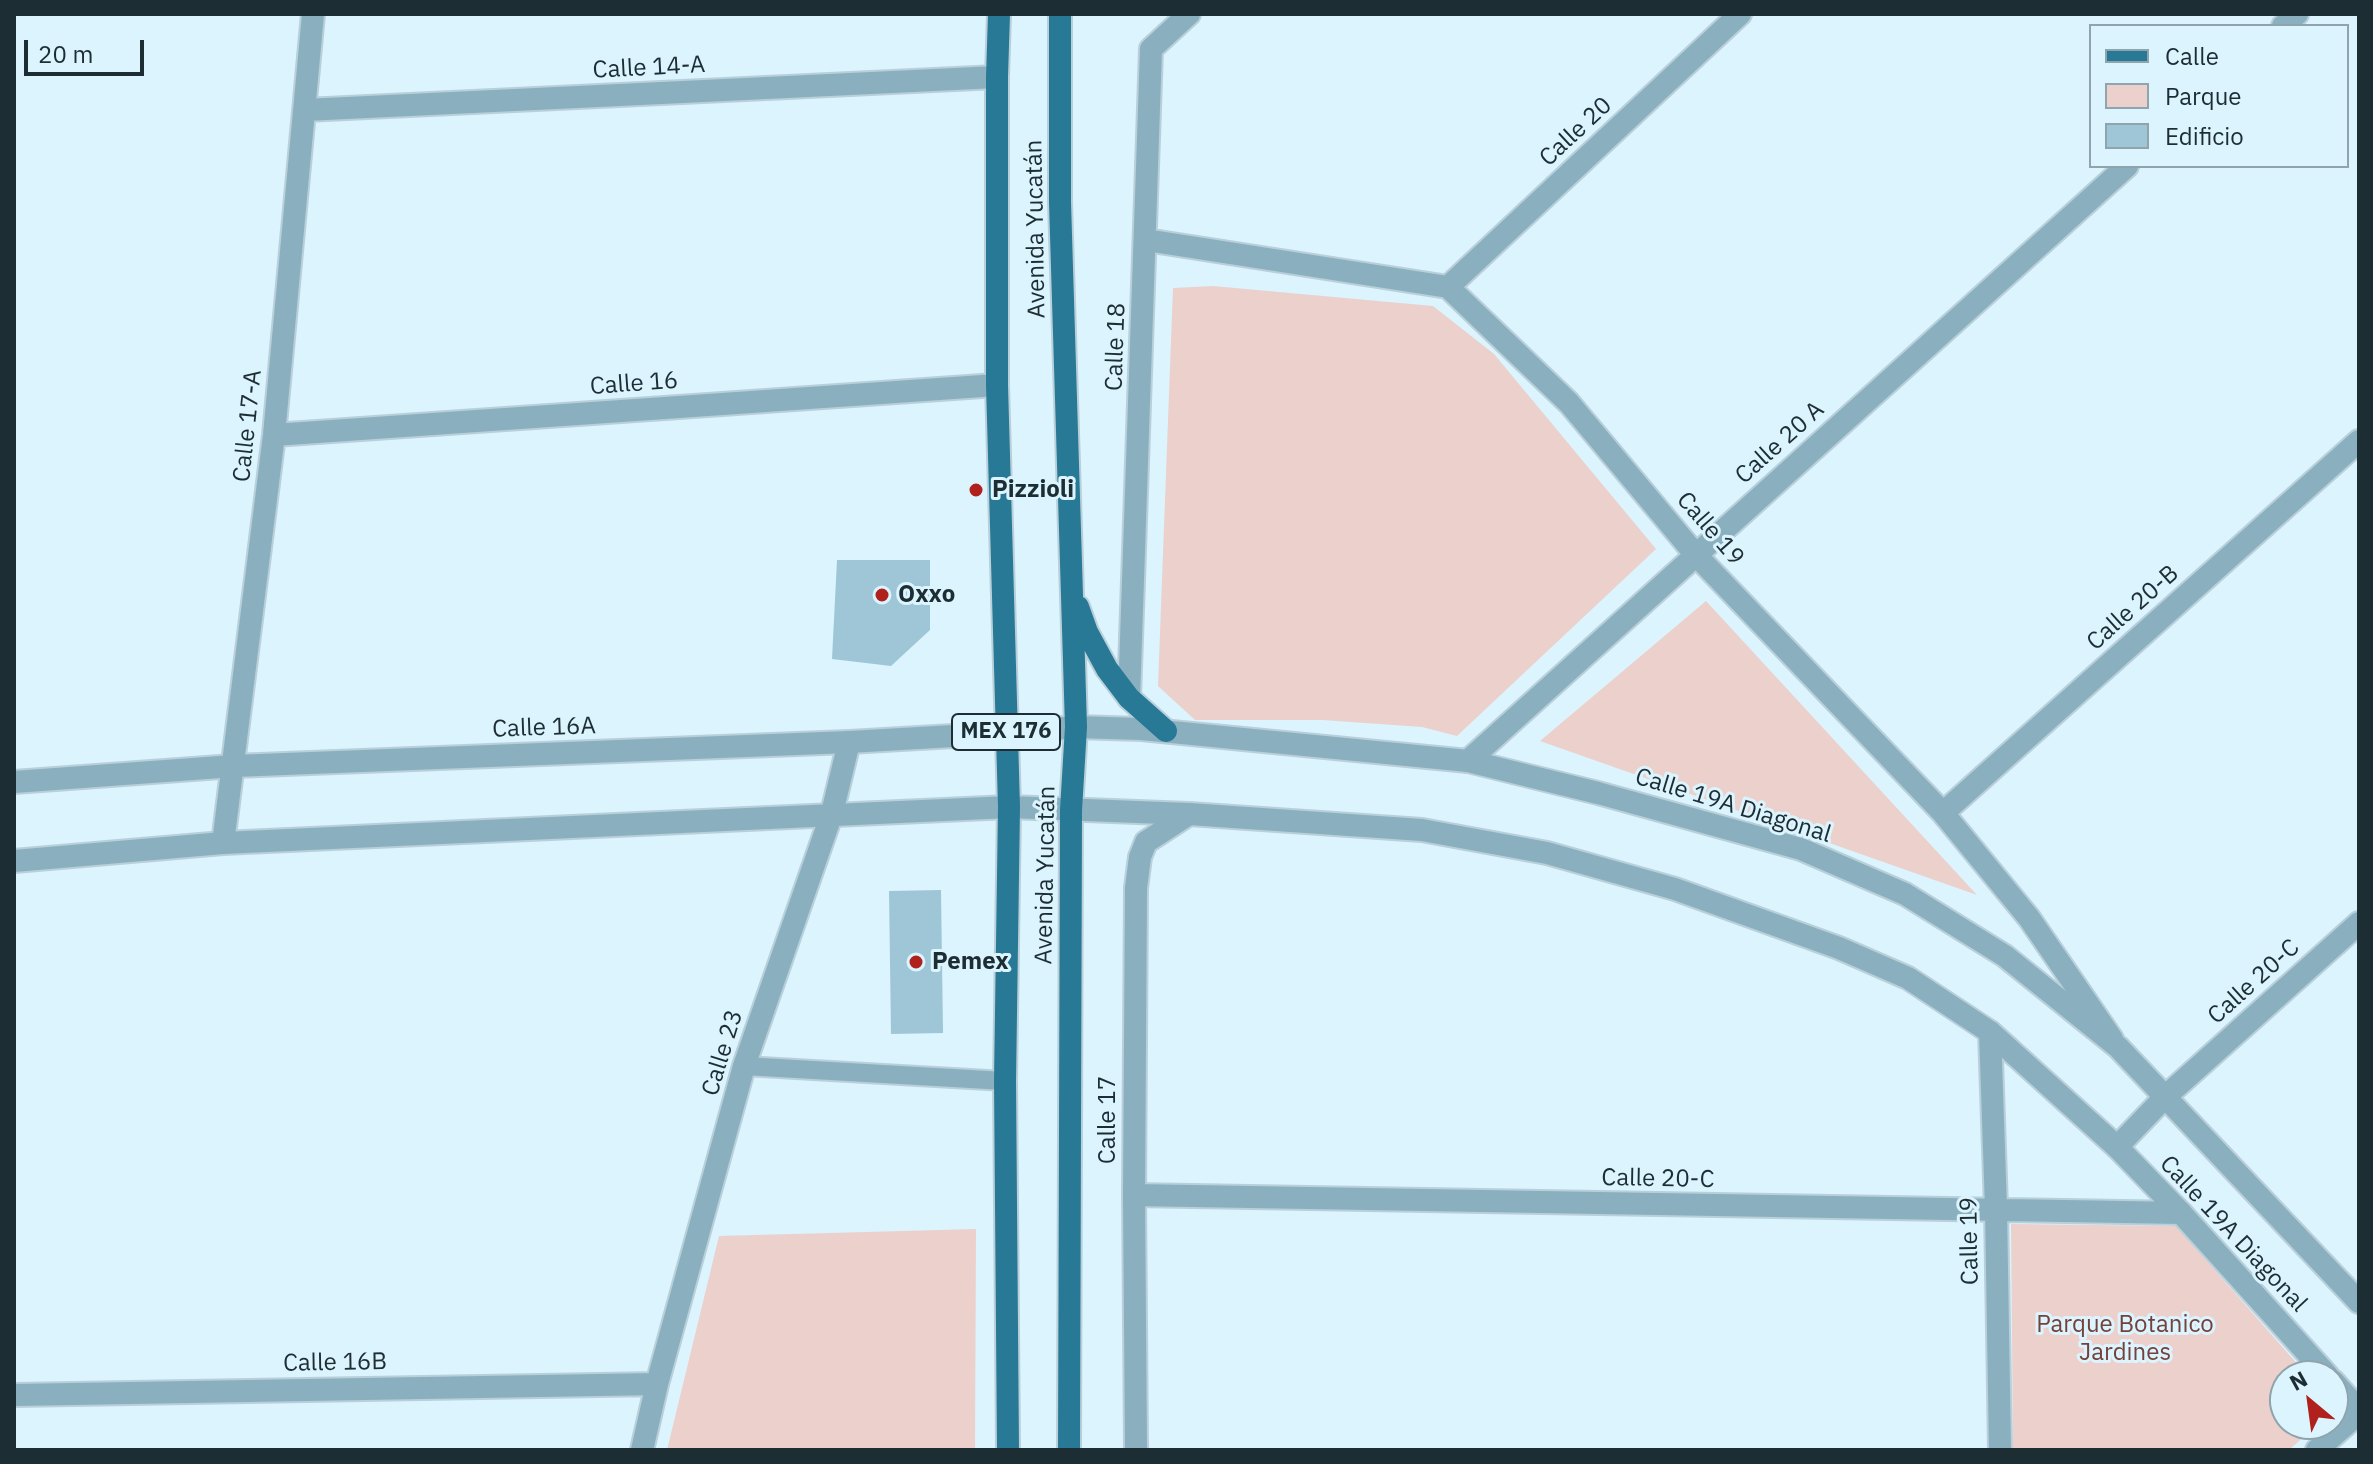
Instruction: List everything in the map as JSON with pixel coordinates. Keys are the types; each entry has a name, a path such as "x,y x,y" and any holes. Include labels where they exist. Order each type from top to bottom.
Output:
{"main road":[{"name":"Avenida Yucatán","path":"999,14 997,385 1009,807 1005,1081 1008,1450"},
{"name":"Avenida Yucatán","path":"1060,14 1060,202 1076,727 1071,810 1069,1450"},
{"path":"1072,591 1087,632 1107,669 1129,698 1166,731"}],"street":[{"name":"Calle 17-A","path":"223,843 274,435 313,14"},
{"name":"Calle 18","path":"1129,698 1151,49 1189,14"},
{"name":"Calle 20","path":"1448,287 1740,14"},
{"name":"Calle 14-A","path":"305,110 997,77"},
{"name":"Calle 20 A","path":"1468,761 2125,168"},
{"path":"1146,240 1448,287"},
{"name":"Calle 19","path":"1448,287 1569,403 1695,554 1943,813 2029,918 2118,1047"},
{"name":"Calle 16","path":"274,435 997,385"},
{"name":"Calle 20-B","path":"1943,813 2359,441"},
{"name":"Calle 16A","path":"14,782 234,766 849,742 1076,727"},
{"name":"Calle 19A Diagonal","path":"1076,727 1166,731 1468,761 1801,849 1905,894 2005,956 2118,1047 2359,1302"},
{"name":"Calle 23","path":"657,1384 744,1066 832,813 849,742"},
{"path":"14,861 223,843 832,813 1009,807 1071,810"},
{"name":"Calle 19A Diagonal","path":"1071,810 1189,814 1422,830 1547,853 1675,889 1839,948 1908,978 1990,1032 2117,1147 2314,1360"},
{"name":"Calle 17","path":"1136,1450 1136,888 1140,857 1146,842 1189,814"},
{"name":"Calle 20-C","path":"2117,1147 2165,1097 2359,923"},
{"name":"Calle 19","path":"1990,1032 2000,1450"},
{"name":"Calle 20-C","path":"1134,1195 2181,1213"},
{"path":"642,1450 657,1384"},
{"name":"Calle 16B","path":"14,1395 657,1384"},
{"path":"2317,1450 2359,1411"}],"lane":[{"path":"744,1066 1005,1081"}],"green space":[{"path":"1213,286 1433,306 1494,354 1656,549 1457,736 1422,727 1323,720 1195,720 1158,686 1173,288"},
{"path":"1706,601 1977,895 1540,741"},
{"name":"Parque Botanico Jardines","path":"2011,1224 2176,1226 2294,1360 2269,1360 2269,1440 2300,1440 2289,1450 2013,1450"},
{"path":"976,1229 975,1450 667,1450 719,1236"}],"building":[{"name":"Oxxo","path":"837,560 930,560 930,630 891,666 832,659"},
{"name":"Pemex","path":"941,890 943,1033 891,1034 889,891"}],"place":[{"name":"Pizzioli","path":"976,490"},
{"name":"Oxxo","path":"882,595"},
{"name":"Pemex","path":"916,962"}]}
